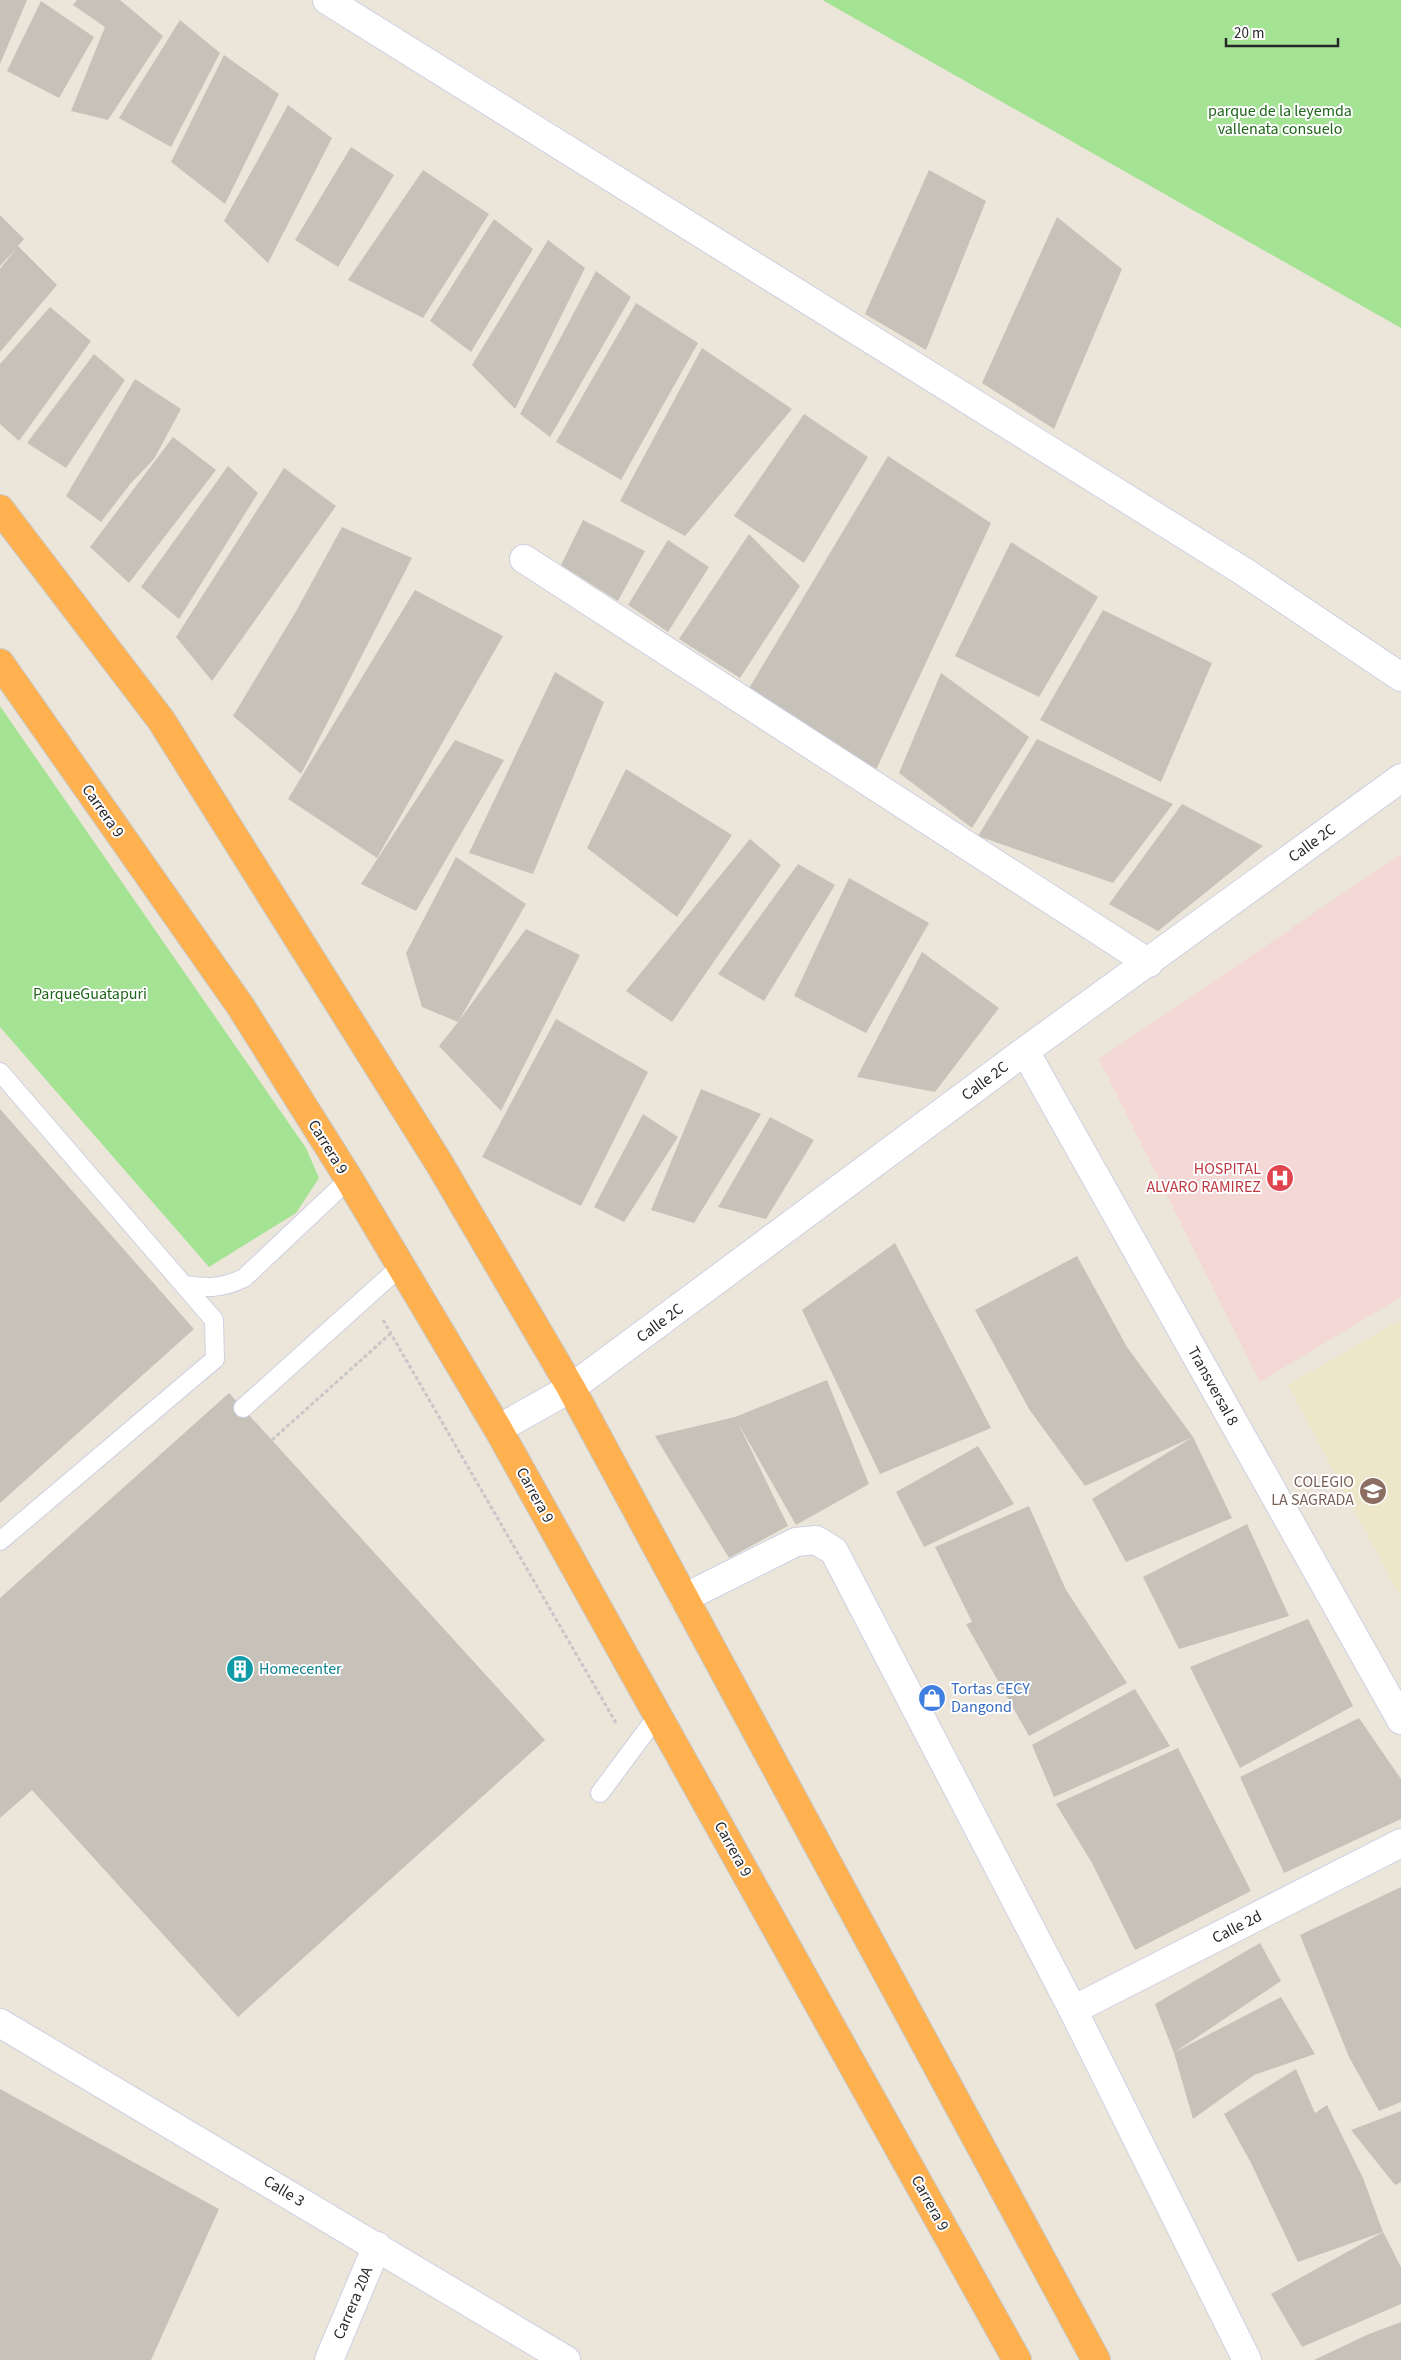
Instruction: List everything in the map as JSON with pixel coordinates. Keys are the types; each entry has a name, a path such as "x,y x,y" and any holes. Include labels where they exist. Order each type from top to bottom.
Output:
{"highway":[{"path":"0,509 161,720 439,1163 571,1388 1096,2360"},
{"name":"Carrera 9","path":"0,663 241,1007 349,1179 498,1429 1017,2360"}],"street":[{"path":"327,0 1246,573 1401,677"},
{"path":"524,559 1149,963"},
{"name":"Calle 2C","path":"498,1429 571,1388 1025,1051 1149,963 1401,778"},
{"name":"Transversal 8","path":"1025,1051 1401,1720"},
{"path":"684,1598 796,1542 816,1540 834,1551 1073,2010 1247,2360"},
{"name":"Calle 2d","path":"1073,2010 1401,1843"},
{"name":"Calle 3","path":"0,2023 566,2360"},
{"name":"Carrera 20A","path":"329,2360 377,2246"}],"lane":[{"path":"0,1072 214,1320 215,1359 0,1541"},
{"path":"184,1285 212,1288 228,1286 244,1278 349,1179"},
{"path":"243,1408 401,1266"},
{"path":"600,1793 658,1715"}],"path":[{"path":"369,1295 632,1750"},
{"path":"272,1440 390,1334"}],"shaded area":[{"name":"HOSPITAL ALVARO RAMIREZ","path":"1401,854 1401,1297 1260,1382 1099,1059"},
{"name":"COLEGIO LA SAGRADA","path":"1401,1320 1401,1598 1288,1385"}],"green space":[{"name":"parque de la leyemda vallenata consuelo","path":"1401,0 1401,328 824,1"},
{"name":"ParqueGuatapuri","path":"0,706 306,1148 319,1178 296,1213 209,1267 0,1027"}],"building":[{"path":"0,0 27,0 0,64"},
{"path":"77,0 120,0 163,36 108,120 71,111 105,27 73,5"},
{"path":"41,1 94,37 59,98 7,71"},
{"path":"180,20 220,53 171,147 119,118"},
{"path":"224,55 279,94 225,204 171,162"},
{"path":"288,105 332,138 268,263 224,221"},
{"path":"351,147 394,175 338,267 295,240"},
{"path":"423,170 489,214 423,318 348,280"},
{"path":"929,170 986,201 926,350 865,314"},
{"path":"0,215 24,239 18,246 57,285 0,352 0,269 15,250 0,266"},
{"path":"1057,217 1122,269 1054,429 982,383"},
{"path":"494,219 533,249 471,352 430,321"},
{"path":"548,240 585,268 515,409 472,365"},
{"path":"596,271 631,297 550,437 520,414"},
{"path":"636,303 698,343 621,480 556,442"},
{"path":"50,307 91,341 19,441 0,424 0,364"},
{"path":"702,348 792,409 685,536 620,501"},
{"path":"94,354 125,380 66,468 27,443"},
{"path":"135,379 181,409 154,459 131,483 101,522 66,496"},
{"path":"804,414 868,457 804,563 734,516"},
{"path":"173,437 216,470 129,583 90,547"},
{"path":"888,456 991,523 875,772 748,690"},
{"path":"228,466 258,493 179,619 141,587"},
{"path":"284,468 336,506 212,681 176,637"},
{"path":"583,520 645,551 618,601 561,565"},
{"path":"342,527 412,558 301,774 233,716 295,613"},
{"path":"749,534 800,586 740,678 679,639"},
{"path":"668,540 709,567 668,632 628,605"},
{"path":"1011,542 1098,597 1039,697 955,656"},
{"path":"415,590 503,636 377,858 288,799"},
{"path":"1103,610 1212,663 1161,782 1040,720"},
{"path":"555,672 604,702 533,874 469,853"},
{"path":"941,673 1029,737 972,828 899,773"},
{"path":"1037,739 1173,804 1113,883 978,836"},
{"path":"455,740 504,760 416,911 361,884"},
{"path":"626,769 732,835 677,917 587,848"},
{"path":"1182,804 1263,846 1158,931 1109,904"},
{"path":"750,839 781,865 672,1022 626,991"},
{"path":"456,857 526,904 458,1022 422,1007 406,953"},
{"path":"798,864 835,885 764,1001 718,974"},
{"path":"849,878 929,923 866,1033 794,996"},
{"path":"526,929 580,955 501,1111 439,1046"},
{"path":"922,952 999,1008 935,1092 857,1077"},
{"path":"556,1019 648,1072 581,1206 482,1157"},
{"path":"701,1089 761,1114 694,1223 651,1210"},
{"path":"0,1109 194,1329 0,1503"},
{"path":"643,1114 678,1137 624,1222 594,1207"},
{"path":"770,1117 814,1140 766,1219 718,1207"},
{"path":"895,1243 991,1428 880,1474 802,1310"},
{"path":"1077,1256 1127,1347 1193,1437 1085,1486 1029,1409 975,1310"},
{"path":"827,1380 869,1484 796,1525 738,1423 788,1526 729,1558 655,1436 735,1417"},
{"name":"Homecenter","path":"229,1393 545,1740 238,2017 32,1790 0,1818 0,1598"},
{"path":"1193,1437 1232,1518 1126,1562 1092,1499"},
{"path":"978,1446 1014,1504 924,1547 896,1492"},
{"path":"1029,1506 1066,1590 1127,1683 1029,1736 966,1624 972,1622 935,1547"},
{"path":"1247,1524 1289,1616 1179,1649 1143,1577"},
{"path":"1308,1619 1353,1706 1240,1768 1190,1667"},
{"path":"1135,1689 1170,1746 1054,1797 1032,1745"},
{"path":"1359,1718 1401,1779 1401,1819 1284,1873 1240,1777"},
{"path":"1178,1748 1251,1891 1135,1950 1092,1863 1056,1804"},
{"path":"1401,1887 1401,2102 1379,2111 1349,2057 1300,1935"},
{"path":"1260,1943 1281,1981 1175,2052 1281,1997 1315,2054 1254,2075 1193,2119 1174,2053 1155,2004"},
{"path":"1296,2069 1315,2113 1327,2105 1363,2178 1383,2232 1298,2262 1251,2163 1224,2114"},
{"path":"0,2089 219,2209 151,2360 0,2360"},
{"path":"1401,2111 1401,2182 1395,2185 1351,2130"},
{"path":"1383,2232 1401,2267 1401,2304 1302,2347 1271,2294"},
{"path":"1401,2322 1401,2360 1314,2360 1369,2334"}],"place":[{"name":"HOSPITAL ALVARO RAMIREZ","path":"1280,1178"},
{"name":"COLEGIO LA SAGRADA","path":"1373,1491"},
{"name":"Homecenter","path":"240,1669"},
{"name":"Tortas CECY Dangond","path":"932,1698"}]}
